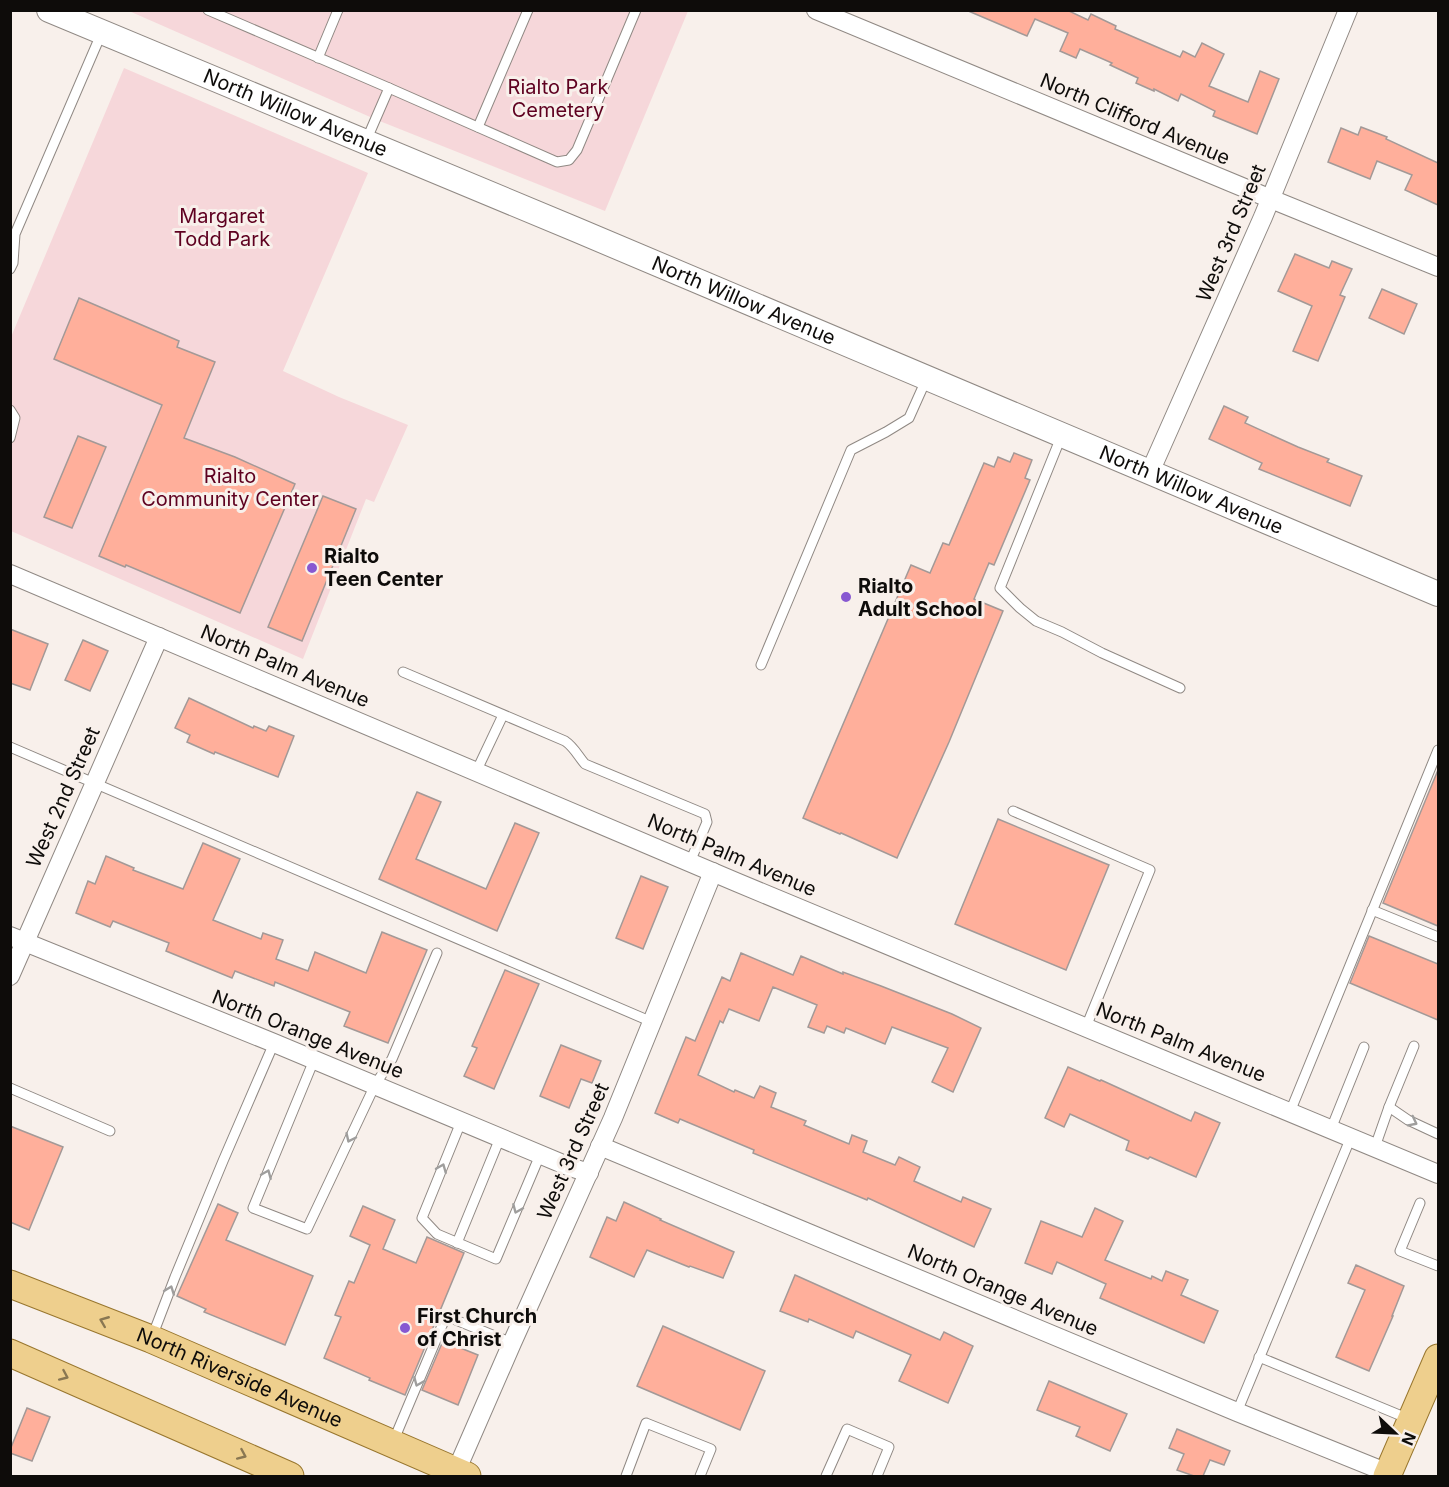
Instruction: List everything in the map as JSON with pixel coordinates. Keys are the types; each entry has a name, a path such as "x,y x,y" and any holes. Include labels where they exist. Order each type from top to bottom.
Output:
{"main road":[{"name":"North Riverside Avenue","path":"10,1284 151,1339 459,1475"},
{"path":"10,1353 290,1476"},
{"path":"1388,1475 1411,1420 1427,1396 1438,1358"}],"street":[{"name":"North Willow Avenue","path":"49,10 1438,594"},
{"name":"North Clifford Avenue","path":"816,10 1438,267"},
{"name":"West 3rd Street","path":"1150,472 1271,199 1348,10"},
{"name":"North Palm Avenue","path":"10,574 713,872 1438,1174"},
{"name":"West 2nd Street","path":"10,976 18,939 94,783 159,637"},
{"name":"West 3rd Street","path":"459,1475 468,1446 589,1173 713,872"},
{"name":"North Orange Avenue","path":"18,939 540,1155 589,1173"},
{"name":"North Orange Avenue","path":"600,1146 1388,1475"}],"lane":[{"path":"207,10 557,162 569,160 578,150 636,10"},
{"path":"318,58 338,10"},
{"path":"478,127 528,10"},
{"path":"10,269 13,263 15,234 102,32"},
{"path":"365,142 389,88"},
{"path":"761,665 851,450 909,418 927,378"},
{"path":"10,410 15,418 10,438"},
{"path":"1062,435 1000,588 1036,621 1180,687"},
{"path":"403,672 565,741 573,747 585,764 705,814 707,822 690,862"},
{"path":"476,772 503,715"},
{"path":"10,747 652,1022"},
{"path":"1290,1112 1438,750"},
{"path":"1013,811 1150,870 1086,1027"},
{"path":"1372,910 1438,937"},
{"path":"314,1060 253,1208 307,1228 375,1086 392,1059 437,953"},
{"path":"151,1339 190,1240 274,1043"},
{"path":"1375,1147 1414,1046"},
{"path":"1331,1129 1364,1047"},
{"path":"10,1088 110,1131"},
{"path":"1389,1107 1408,1120 1438,1134"},
{"path":"461,1122 422,1218 437,1234 457,1243 496,1259 540,1155"},
{"path":"1237,1412 1351,1137"},
{"path":"457,1243 500,1138"},
{"path":"1420,1203 1400,1251 1438,1266"},
{"path":"392,1444 446,1316 512,1343"},
{"path":"1260,1357 1411,1420"},
{"path":"626,1476 646,1423 711,1449 700,1476"},
{"path":"826,1476 847,1429 889,1447 877,1476"}],"green space":[{"name":"Rialto Park Cemetery","path":"129,11 688,11 605,211 377,120"},
{"name":"Rialto Community Center","path":"124,68 368,173 283,371 408,425 374,502 366,499 303,659 11,531 11,337"}],"building":[{"path":"966,10 1067,10 1088,20 1091,14 1116,26 1115,29 1180,57 1183,51 1195,57 1202,43 1224,54 1209,86 1248,102 1260,71 1279,79 1257,134 1213,116 1215,111 1181,94 1178,101 1136,83 1138,78 1080,49 1076,58 1060,51 1068,33 1035,19 1027,36"},
{"path":"1361,127 1387,137 1386,139 1438,163 1438,205 1405,190 1412,175 1377,161 1370,179 1328,162 1341,128 1358,135"},
{"path":"1295,254 1329,268 1332,261 1352,269 1340,295 1345,297 1318,361 1293,351 1312,306 1278,291"},
{"path":"1382,289 1417,304 1404,334 1369,318"},
{"path":"79,298 179,341 177,347 215,362 184,438 235,457 295,484 240,613 99,556 162,405 54,359"},
{"path":"1224,406 1248,417 1245,423 1329,459 1327,462 1362,476 1350,506 1259,469 1262,463 1209,439"},
{"path":"78,436 106,447 72,528 44,517"},
{"path":"1014,453 1032,460 1025,478 1030,480 994,565 989,563 974,599 1003,611 949,742 897,858 803,818 911,565 930,573 943,543 949,545 984,463 994,467 998,457 1010,462"},
{"name":"Rialto Teen Center","path":"323,496 356,509 302,641 268,627"},
{"path":"10,629 48,644 30,690 10,683"},
{"path":"83,640 108,651 90,691 65,680"},
{"path":"189,698 253,728 254,726 266,731 269,726 294,736 278,777 187,742 190,735 175,728"},
{"path":"1438,770 1438,926 1383,903"},
{"path":"417,792 441,802 416,859 486,889 515,823 539,833 497,931 379,879"},
{"path":"998,819 1109,865 1066,970 955,924"},
{"path":"203,843 240,859 213,920 261,939 263,933 283,940 276,959 308,971 315,952 366,973 382,932 427,950 388,1043 344,1026 350,1012 275,982 274,986 235,971 232,978 166,951 169,943 113,921 110,927 76,913 88,881 95,884 106,856 134,868 133,870 183,889"},
{"path":"641,876 668,887 643,949 616,938"},
{"path":"1369,936 1438,964 1438,1020 1350,983"},
{"path":"741,953 793,975 801,956 952,1014 981,1028 953,1092 932,1082 948,1048 892,1027 885,1044 846,1028 844,1033 827,1026 824,1033 808,1027 817,1005 773,987 759,1021 729,1009 723,1023 720,1021 698,1075 734,1092 735,1090 754,1098 760,1086 776,1093 771,1107 806,1121 804,1125 849,1144 852,1135 867,1141 863,1152 895,1165 899,1157 920,1167 914,1181 961,1202 963,1197 991,1209 974,1247 868,1198 867,1200 753,1153 754,1150 680,1119 678,1123 655,1113 686,1037 695,1041 722,977 730,981"},
{"path":"505,970 539,984 494,1089 464,1076 477,1048 472,1046"},
{"path":"561,1045 601,1061 592,1083 581,1079 569,1108 540,1096"},
{"path":"1068,1067 1191,1121 1195,1112 1220,1123 1196,1177 1150,1157 1148,1159 1126,1150 1129,1141 1070,1114 1064,1127 1045,1118"},
{"path":"10,1126 63,1147 29,1230 10,1222"},
{"path":"624,1202 734,1252 723,1278 647,1250 634,1277 590,1257 607,1217 616,1221"},
{"path":"218,1204 238,1213 226,1240 313,1276 285,1345 204,1312 206,1309 177,1296"},
{"path":"363,1206 395,1220 383,1249 416,1263 427,1237 464,1253 405,1395 324,1358 341,1317 335,1315 349,1281 354,1283 370,1245 350,1236"},
{"path":"1095,1208 1123,1221 1105,1260 1151,1279 1152,1276 1162,1281 1166,1271 1188,1280 1181,1295 1218,1311 1204,1343 1100,1298 1106,1284 1057,1262 1052,1274 1025,1263 1041,1221 1082,1237"},
{"path":"1356,1265 1404,1286 1369,1371 1336,1357 1365,1290 1348,1283"},
{"path":"795,1275 940,1340 944,1332 973,1346 948,1403 899,1381 911,1355 856,1331 853,1338 809,1319 808,1322 780,1311"},
{"path":"663,1326 765,1371 740,1430 637,1386"},
{"path":"443,1341 478,1355 458,1405 422,1390"},
{"path":"1049,1381 1127,1414 1110,1451 1076,1436 1080,1427 1037,1410"},
{"path":"27,1408 50,1417 32,1461 10,1453"},
{"path":"1177,1429 1230,1451 1224,1465 1210,1460 1203,1476 1194,1476 1177,1470 1184,1454 1169,1448"}],"place":[{"name":"Rialto Teen Center","path":"312,568"},
{"name":"Rialto Adult School","path":"846,597"},
{"name":"First Church of Christ","path":"405,1328"}],"park label":[{"name":"Margaret Todd Park","path":"222,228"}]}
